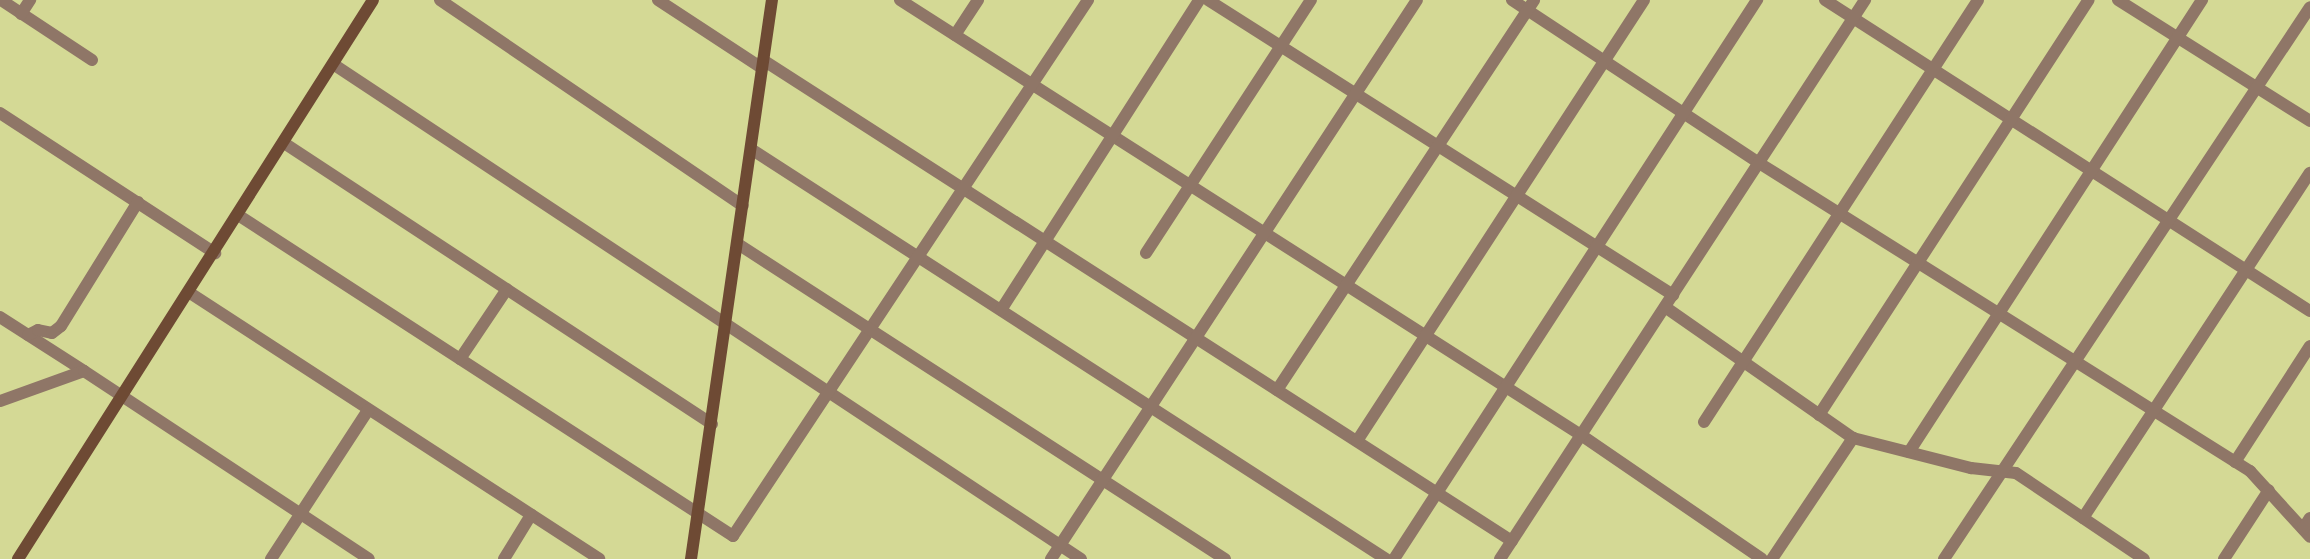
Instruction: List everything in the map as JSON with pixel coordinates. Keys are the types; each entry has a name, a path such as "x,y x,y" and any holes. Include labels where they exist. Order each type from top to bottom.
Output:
{"main road":[{"path":"18,559 119,396 190,293 373,0"},
{"path":"690,559 727,325 772,0"}],"street":[{"path":"1,0 92,60"},
{"path":"21,14 30,0"},
{"path":"440,0 743,206"},
{"path":"658,0 965,189 1512,541"},
{"path":"900,0 1506,386 1762,559"},
{"path":"955,35 978,0"},
{"path":"238,215 733,536 872,332 1088,0"},
{"path":"1001,310 1198,0"},
{"path":"1208,0 1673,295"},
{"path":"1146,253 1311,0"},
{"path":"1051,559 1417,0"},
{"path":"1512,0 1530,5 1605,61 1759,163 2235,462 2268,490 2306,533"},
{"path":"1357,441 1644,0"},
{"path":"1394,559 1757,0"},
{"path":"1825,0 2310,311"},
{"path":"1500,559 1865,0"},
{"path":"1704,422 1837,212 1978,0"},
{"path":"1819,415 2089,0"},
{"path":"2118,0 2256,90 2310,121"},
{"path":"1909,452 2089,169 2202,0"},
{"path":"1277,390 1530,5"},
{"path":"1944,559 2310,7"},
{"path":"333,64 1081,559"},
{"path":"0,113 215,253"},
{"path":"284,143 712,424"},
{"path":"751,149 1386,559"},
{"path":"2083,518 2156,412 2310,173"},
{"path":"28,335 38,330 52,333 61,326 138,202"},
{"path":"738,244 1225,559"},
{"path":"460,360 507,289"},
{"path":"190,293 598,559"},
{"path":"1665,307 1854,438 1909,452 2016,473 2144,559"},
{"path":"0,317 369,559"},
{"path":"2235,462 2310,346"},
{"path":"0,402 87,374"},
{"path":"271,559 368,410"},
{"path":"1772,559 1854,438"},
{"path":"2224,559 2268,490"},
{"path":"504,559 531,515"},
{"path":"2306,533 2310,518"}]}
